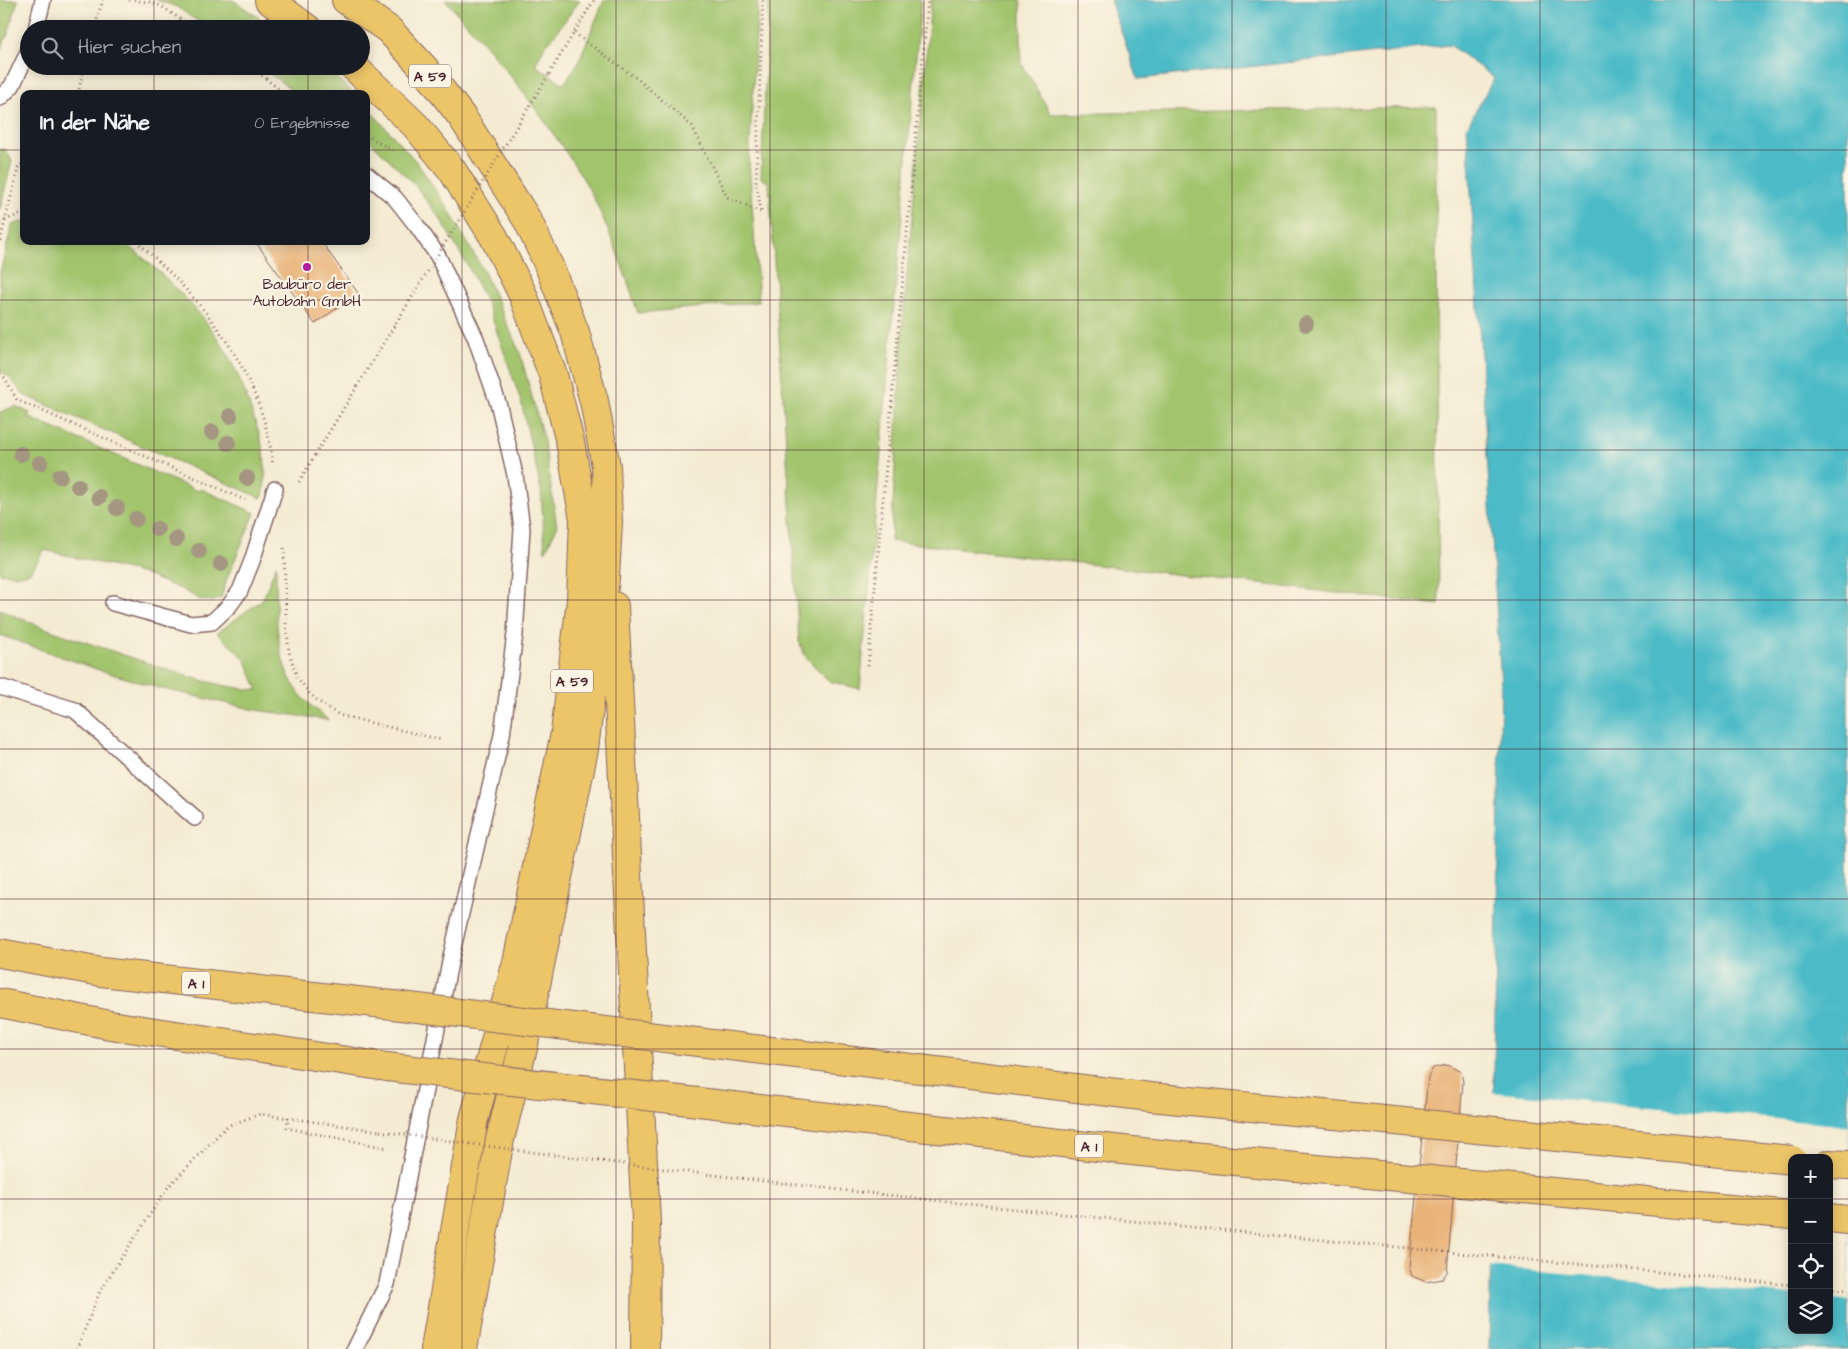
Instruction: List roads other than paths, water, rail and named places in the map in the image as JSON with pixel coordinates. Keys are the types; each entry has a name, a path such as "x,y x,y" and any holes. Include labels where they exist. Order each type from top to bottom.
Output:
{"highway":[{"path":"269,0 296,20"},
{"name":"A 59","path":"346,0 389,30 425,69 462,117 528,221 549,266 575,332 594,401 606,466 608,522 605,578 584,749 524,1044 500,1140 463,1349"},
{"name":"A 59","path":"362,75 421,132 452,170 494,237 523,295 553,375 570,442 584,519 581,600 565,733 517,962 474,1119 434,1349"},
{"path":"608,522 618,656 646,1221 645,1349"},
{"name":"A 1","path":"0,953 101,972 393,1005 1150,1097 1788,1160"},
{"name":"A 1","path":"0,1003 110,1024 387,1067 1141,1152 1788,1215"},
{"path":"1833,1164 1848,1166"},
{"path":"1833,1218 1848,1220"}],"lane":[{"path":"38,20 43,0"},
{"path":"0,98 18,90 22,75"},
{"path":"355,1349 387,1284 451,957 502,735 515,634 522,529 515,475 499,406 476,338 438,256 395,198 370,177"},
{"path":"113,603 191,624 212,622 229,606 240,592 275,489"},
{"path":"0,687 75,710 195,818"}],"water":[{"path":"1110,0 1848,0 1848,1349 1489,1349 1501,685 1467,127 1494,78 1450,45 1138,79"}],"place":[{"name":"Baubüro der Autobahn GmbH","path":"307,267"}]}
